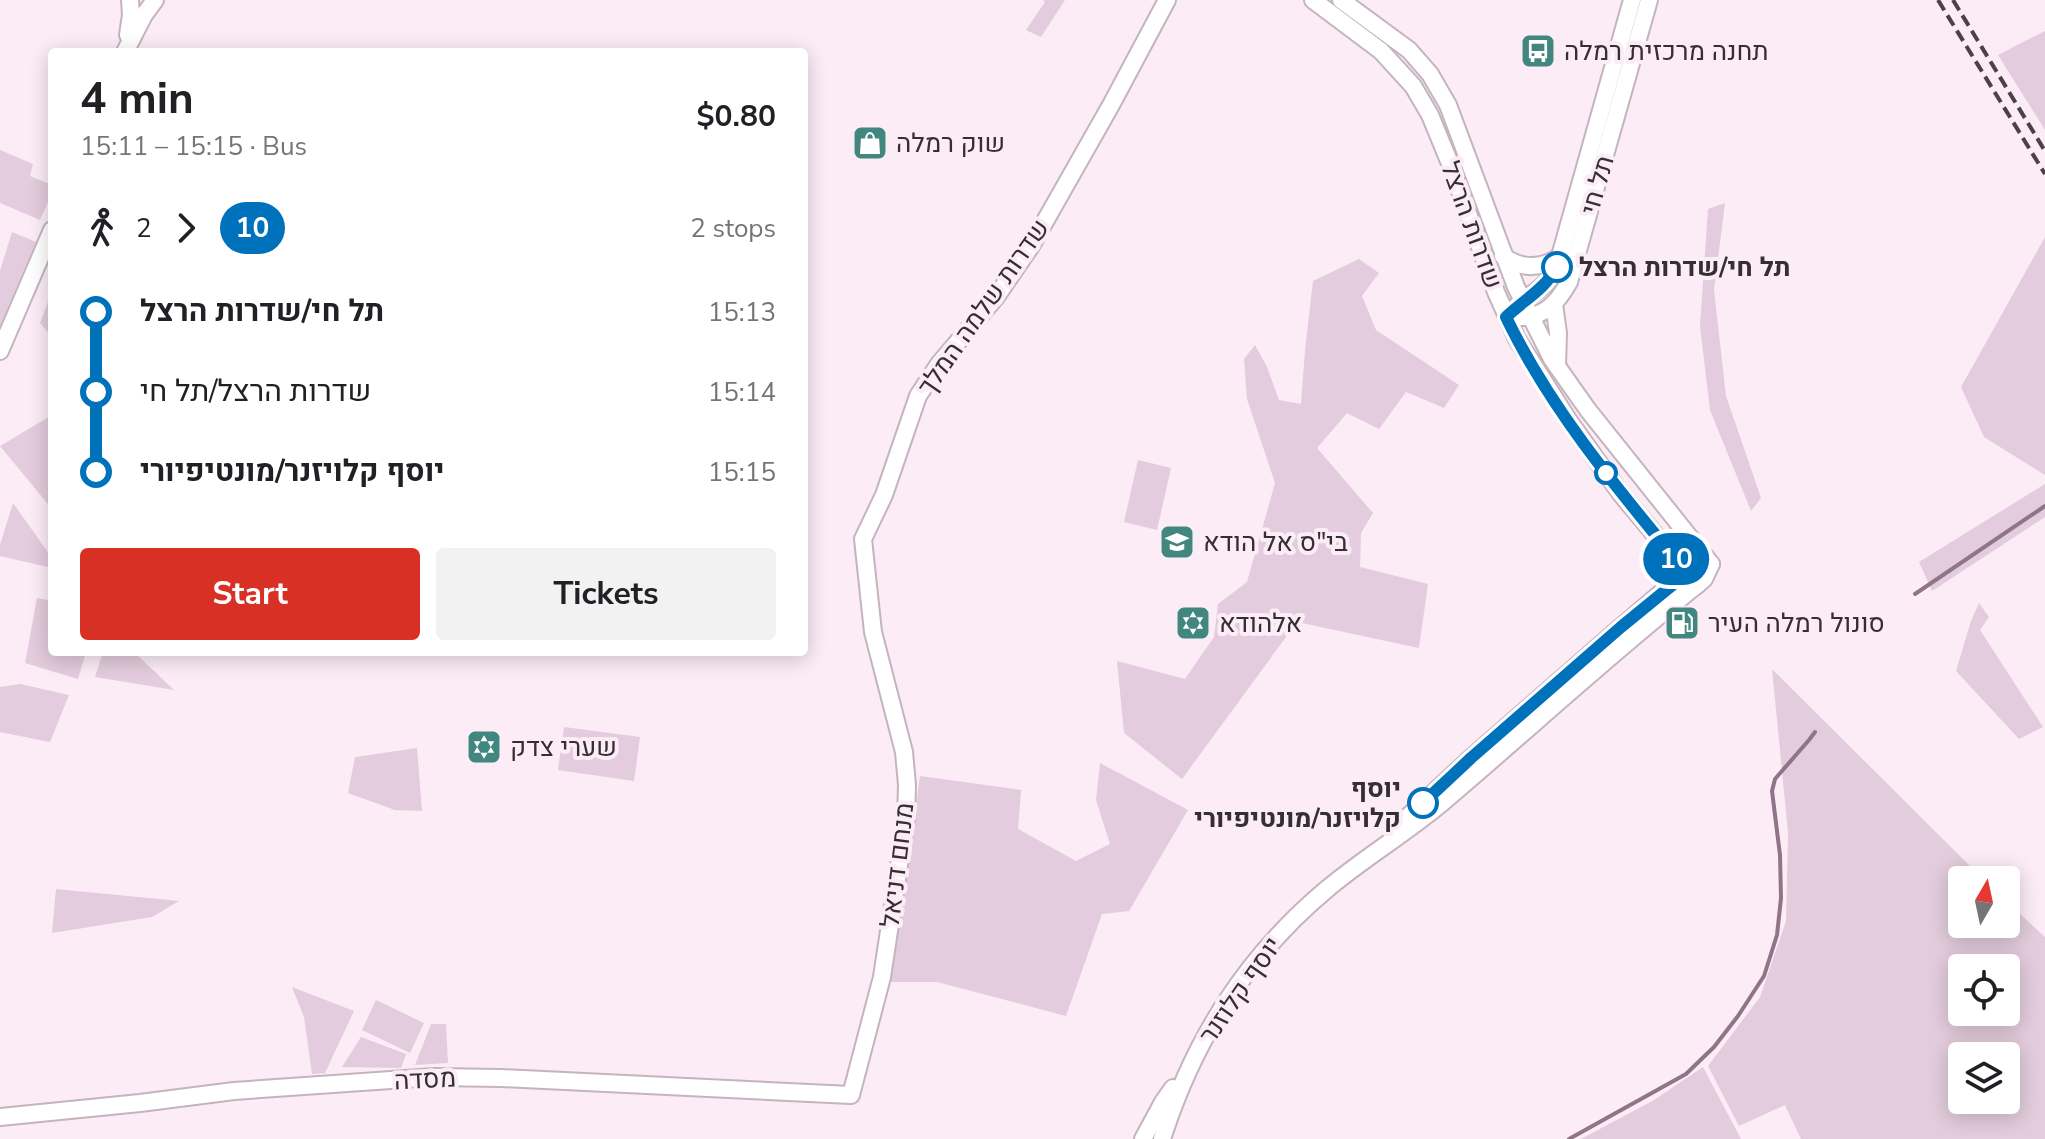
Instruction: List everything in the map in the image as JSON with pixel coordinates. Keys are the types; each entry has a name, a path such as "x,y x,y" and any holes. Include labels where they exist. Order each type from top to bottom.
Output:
{"street":[{"path":"126,48 130,0"},
{"path":"127,48 155,0"},
{"name":"שדרות שלמה המלך","path":"863,539 884,495 918,396 939,364 996,297 1031,246 1167,0"},
{"name":"שדרות הרצל","path":"1313,0 1381,51 1404,74 1422,100 1451,166 1506,317 1533,366 1621,494 1692,579"},
{"name":"שדרות הרצל","path":"1341,0 1409,50 1441,90 1459,131 1503,256 1556,367 1711,564"},
{"name":"תל חי","path":"1506,317 1552,277 1561,256 1632,0"},
{"name":"תל חי","path":"1554,304 1569,282 1649,0"},
{"path":"0,351 48,239"},
{"path":"1503,256 1520,266 1531,267 1561,256"},
{"path":"1506,317 1530,317 1554,304 1558,333 1556,367"},
{"name":"מנחם דניאל","path":"851,1095 882,977 906,819 907,785 904,752 873,632 863,539"},
{"name":"יוסף קלוזנר","path":"1143,1139 1225,1005 1266,947 1326,889 1364,860 1471,758 1621,627 1692,579 1700,566 1711,564"},
{"name":"יוסף קלוזנר","path":"1162,1139 1175,1098 1192,1061"},
{"name":"מסדה","path":"0,1117 234,1091 434,1077 851,1095"}],"shaded area":[{"path":"1043,0 1065,0 1041,37 1026,30 1045,2"},
{"path":"2045,31 2045,130 1998,55"},
{"path":"0,150 33,164 30,176 48,183 48,202 40,220 0,203"},
{"path":"1725,203 1714,290 1726,396 1761,498 1751,511 1710,410 1700,326 1708,209"},
{"path":"12,232 36,242 0,326 0,271"},
{"path":"2045,237 2045,475 1984,437 1961,387"},
{"path":"1359,259 1379,273 1362,296 1376,330 1459,385 1444,408 1406,392 1379,429 1347,413 1317,448 1373,513 1361,533 1360,567 1428,584 1419,648 1297,622 1182,779 1124,733 1117,661 1185,679 1214,637 1218,604 1247,582 1275,483 1247,399 1244,359 1255,345 1279,400 1301,404 1313,281"},
{"path":"48,302 48,332 40,323"},
{"path":"48,417 48,504 0,446"},
{"path":"1138,460 1171,468 1157,530 1124,522"},
{"path":"2045,484 2045,517 1932,591 1919,562"},
{"path":"13,503 48,552 48,567 0,556 0,545"},
{"path":"37,598 48,600 48,656 85,656 78,679 25,663"},
{"path":"1979,603 1989,617 1980,630 2043,727 2019,739 1956,671"},
{"path":"102,656 138,656 174,690 95,677"},
{"path":"1772,669 1970,866 1948,866 1948,938 2020,938 2020,914 2045,937 2045,1139 1801,1139 1785,1105 1739,1126 1708,1066 1760,997 1786,921 1788,832"},
{"path":"20,684 69,695 50,742 0,732 0,687"},
{"path":"564,727 640,737 634,781 558,770"},
{"path":"417,748 422,811 395,810 348,793 355,757"},
{"path":"1100,763 1188,810 1129,911 1102,914 1066,1016 937,982 889,982 920,776 1021,790 1018,829 1076,861 1110,844 1096,800"},
{"path":"56,889 179,901 152,917 52,933"},
{"path":"292,987 354,1011 325,1073 312,1074 304,1017"},
{"path":"376,1000 424,1023 410,1053 362,1030"},
{"path":"431,1024 446,1024 448,1063 415,1065"},
{"path":"361,1037 406,1054 401,1068 342,1067"},
{"path":"1703,1067 1741,1139 1581,1139 1654,1100"}],"waterway":[{"path":"1915,594 2045,506"},
{"path":"1569,1139 1686,1074 1714,1047 1764,976 1777,935 1781,898 1780,855 1772,791 1775,779 1815,732"}],"railway":[{"path":"1938,0 2045,174"},
{"path":"1953,0 2045,151"}],"bus line":[{"name":"10","path":"1423,803 1621,627 1687,573 1621,494 1569,421 1506,317 1522,301 1538,292 1557,267"}],"place":[{"name":"תחנה מרכזית רמלה","path":"1538,51"},
{"name":"שוק רמלה","path":"870,143"},
{"name":"תל חי/שדרות הרצל","path":"1557,267"},
{"name":"בי\"ס אל הודא","path":"1177,542"},
{"name":"אלהודא","path":"1193,623"},
{"name":"סונול רמלה העיר","path":"1682,623"},
{"name":"שערי צדק","path":"484,747"},
{"name":"יוסף קלויזנר/מונטיפיורי","path":"1423,803"}]}
